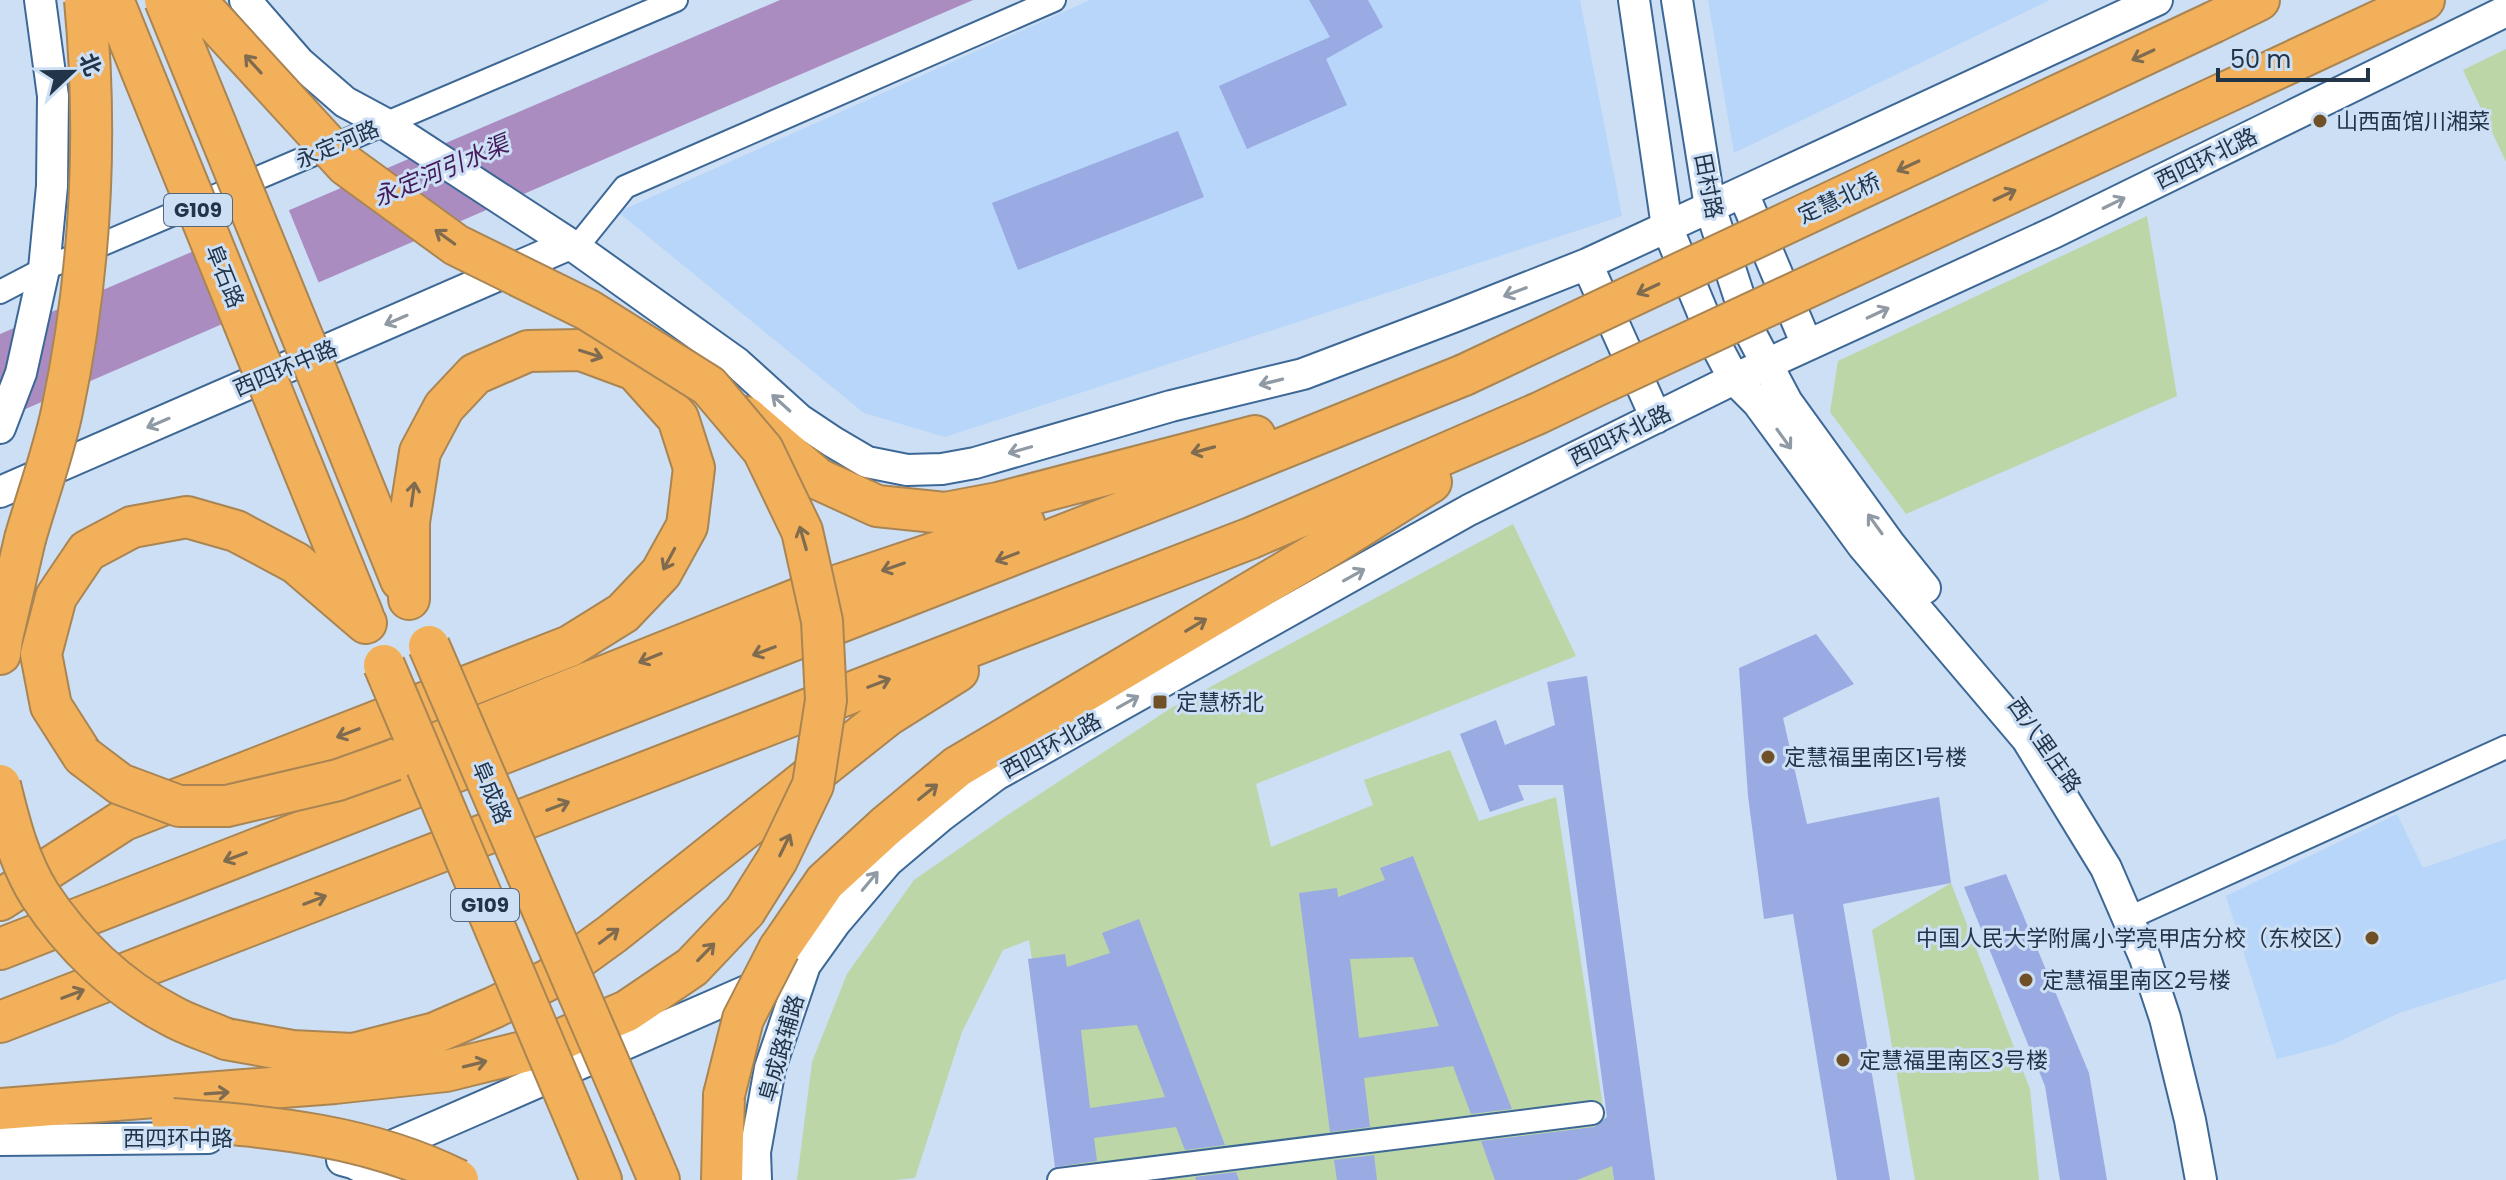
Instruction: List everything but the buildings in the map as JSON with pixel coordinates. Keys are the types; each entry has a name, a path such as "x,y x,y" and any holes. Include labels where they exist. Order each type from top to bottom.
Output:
{"highway":[{"path":"0,654 25,539 62,414 80,312 92,180 91,59 85,0"},
{"name":"阜石路","path":"113,0 366,623"},
{"name":"阜成路","path":"165,0 409,599 659,1180"},
{"path":"198,0 346,165 456,245 588,310 709,386 818,479 877,506 945,513 998,503 1414,395"},
{"name":"定慧北桥","path":"1414,395 1464,375 2259,0"},
{"path":"0,1022 1251,538 1539,413 2424,0"},
{"path":"0,900 124,820 570,646 623,613 661,573 687,526 694,468 678,418 635,370 581,350 528,351 475,374 444,407 420,452 409,522 409,599"},
{"path":"0,1111 446,1071 543,1047 627,1011 692,967 745,911 777,860 813,785 826,700 822,621 802,531 763,450 709,386"},
{"path":"0,949 1184,488 1414,395"},
{"path":"722,1180 724,1095 743,1019 792,957 825,882 957,767 1329,546 1539,413"},
{"path":"366,623 296,563 236,531 187,517 132,527 87,551 56,597 41,654 51,706 83,756 120,784 179,806 227,806 338,780 800,598 1038,518 1184,488"},
{"path":"0,606 25,539"},
{"path":"0,785 13,835 39,893 76,940 120,985 170,1016 226,1039 292,1051 353,1054 435,1033 550,979 612,934 888,715 1039,621"},
{"name":"G109","path":"366,623 594,1163"},
{"path":"0,1111 274,1127 356,1142 433,1168 458,1180"}],"main road":[{"path":"0,428 21,373 40,283 52,186 53,96 40,0"},
{"path":"245,0 299,62 345,102 573,246 737,363 800,420 867,462 907,470 942,469 975,463 1171,406 1303,374 1587,264 2157,0"},
{"name":"田村路","path":"1634,0 1667,227 1717,347 1734,379"},
{"name":"田村路","path":"1677,0 1710,207 1752,336 1765,365"},
{"name":"西四环北路","path":"792,957 835,923 888,861 996,775 1469,510 1734,379 2069,225 2506,11"},
{"path":"1743,193 1807,345"},
{"name":"西四环中路","path":"0,492 573,246"},
{"path":"1587,264 1656,418"},
{"name":"西八里庄路","path":"1765,365 1787,402 1880,530 2009,694 2079,793 2115,851 2165,1018 2201,1180"},
{"name":"西八里庄路","path":"1734,379 1758,403 1863,546 2027,739 2135,916 2179,1018 2214,1180"},
{"path":"353,1163 792,957"},
{"name":"阜成路辅路","path":"756,1180 755,1152 792,957"},
{"name":"西四环中路","path":"0,1140 242,1138 353,1163"},
{"path":"353,1163 387,1180"}],"street":[{"name":"永定河路","path":"0,292 40,283 396,132 676,0"},
{"path":"573,246 625,187 1054,0"},
{"path":"2135,916 2506,747"},
{"path":"1059,1180 1104,1177 1592,1113"}],"shaded area":[{"path":"1090,0 1580,0 1622,216 945,437 864,413 618,212"},
{"path":"1708,0 2050,0 1734,153"},
{"name":"中国人民大学附属小学亮甲店分校（东校区）","path":"2397,814 2423,868 2506,839 2506,979 2399,1013 2334,1044 2277,1059 2226,896"}],"green space":[{"path":"2506,49 2506,162 2463,70"},
{"path":"2147,216 2177,396 1906,514 1830,412 1838,361"},
{"path":"1513,524 1576,656 1256,784 1271,847 1373,805 1364,780 1450,750 1479,821 1556,797 1614,1180 1067,1180 1029,940 1003,950 962,1032 915,1178 797,1180 812,1062 847,974 914,880 1171,708"},
{"path":"1951,883 2030,1089 2039,1180 1915,1180 1872,930"}],"water":[{"name":"永定河引水渠","path":"780,0 973,0 0,420 0,334"}],"pier":[{"path":"288,208 320,286 228,326 195,247"}],"place":[{"name":"山西面馆川湘菜","path":"2320,121"},
{"name":"定慧桥北","path":"1160,702"},
{"name":"定慧福里南区1号楼","path":"1768,757"},
{"name":"中国人民大学附属小学亮甲店分校（东校区）","path":"2372,938"},
{"name":"定慧福里南区2号楼","path":"2026,980"},
{"name":"定慧福里南区3号楼","path":"1843,1060"}]}
